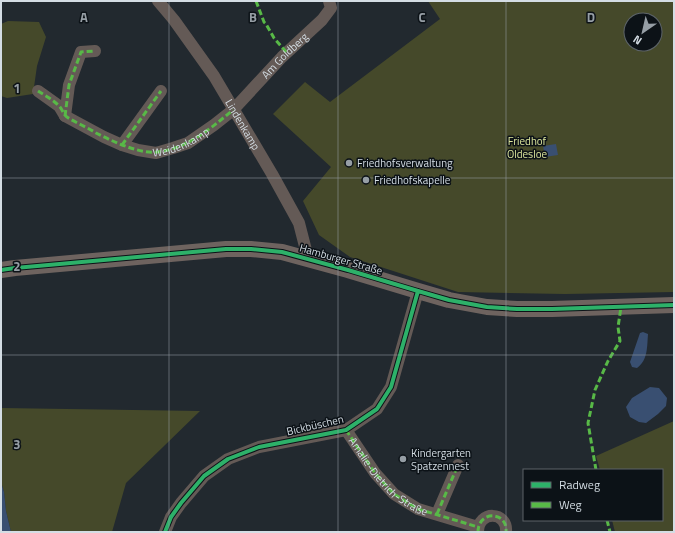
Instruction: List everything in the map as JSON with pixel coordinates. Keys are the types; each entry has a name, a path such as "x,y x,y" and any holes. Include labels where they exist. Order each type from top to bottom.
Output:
{"main road":[{"name":"Hamburger Straße","path":"1,270 251,248 282,252 308,258 449,300 487,307 559,309 674,305"}],"street":[{"name":"Lindenkamp","path":"158,1 174,20 214,76 272,174 299,223 308,258"},
{"name":"Am Goldberg","path":"233,110 282,57 322,20 331,8 329,1"},
{"path":"65,116 69,86 81,52 95,51"},
{"name":"Weidenkamp","path":"38,90 59,106 65,116 104,137 138,150 156,153 188,143 233,110"},
{"path":"122,145 161,91"},
{"name":"Bickbüschen","path":"165,532 171,517 204,476 228,459 259,447 346,430 377,409 391,387 418,291"},
{"name":"Amalie-Dietrich-Straße","path":"346,430 375,473 394,494 418,510 437,514 478,529 483,519 495,516 500,518 506,525 506,532"},
{"name":"Amalie-Dietrich-Straße","path":"437,514 458,465"}],"green space":[{"name":"Friedhof Oldesloe","path":"428,1 674,1 674,292 565,294 458,292 350,257 319,235 303,201 331,167 273,114 305,82 330,102 440,19"},
{"path":"8,21 39,22 46,37 37,66 33,94 7,98 1,96 1,24"},
{"path":"1,408 200,411 126,483 112,532 11,532 1,482"},
{"path":"674,421 674,532 615,532 612,521 663,521 663,469 600,469 596,456"}],"water":[{"path":"556,144 558,155 545,157 543,146"},
{"path":"643,332 648,334 645,357 641,365 637,368 632,367 630,362 640,333"},
{"path":"650,387 659,388 667,398 666,406 646,423 639,422 630,417 626,407 632,398"},
{"path":"1,482 4,492 6,511 11,532 1,532"}],"marked path":[{"path":"256,1 264,22 274,38 287,53"},
{"path":"65,116 69,85 81,52 95,51"},
{"path":"38,91 56,103 67,117 96,133 134,149 150,152 157,152 178,147 198,137 233,110"},
{"path":"122,145 161,91"},
{"path":"596,469 588,423 595,390 608,361 620,341 618,327 621,307"},
{"path":"346,430 375,473 394,494 418,509 478,527"},
{"path":"437,514 458,465"},
{"path":"478,532 479,525 483,520 487,517 493,516 502,520 505,525 506,532"},
{"path":"607,521 610,532"}],"cycle path":[{"path":"1,270 226,249 251,249 282,252 449,300 487,307 552,309 674,305"},
{"path":"165,532 171,517 204,476 228,459 259,447 346,430 377,409 391,387 418,291"}],"place":[{"name":"Friedhofsverwaltung","path":"349,163"},
{"name":"Friedhofskapelle","path":"366,180"},
{"name":"Kindergarten Spatzennest","path":"403,459"}]}
